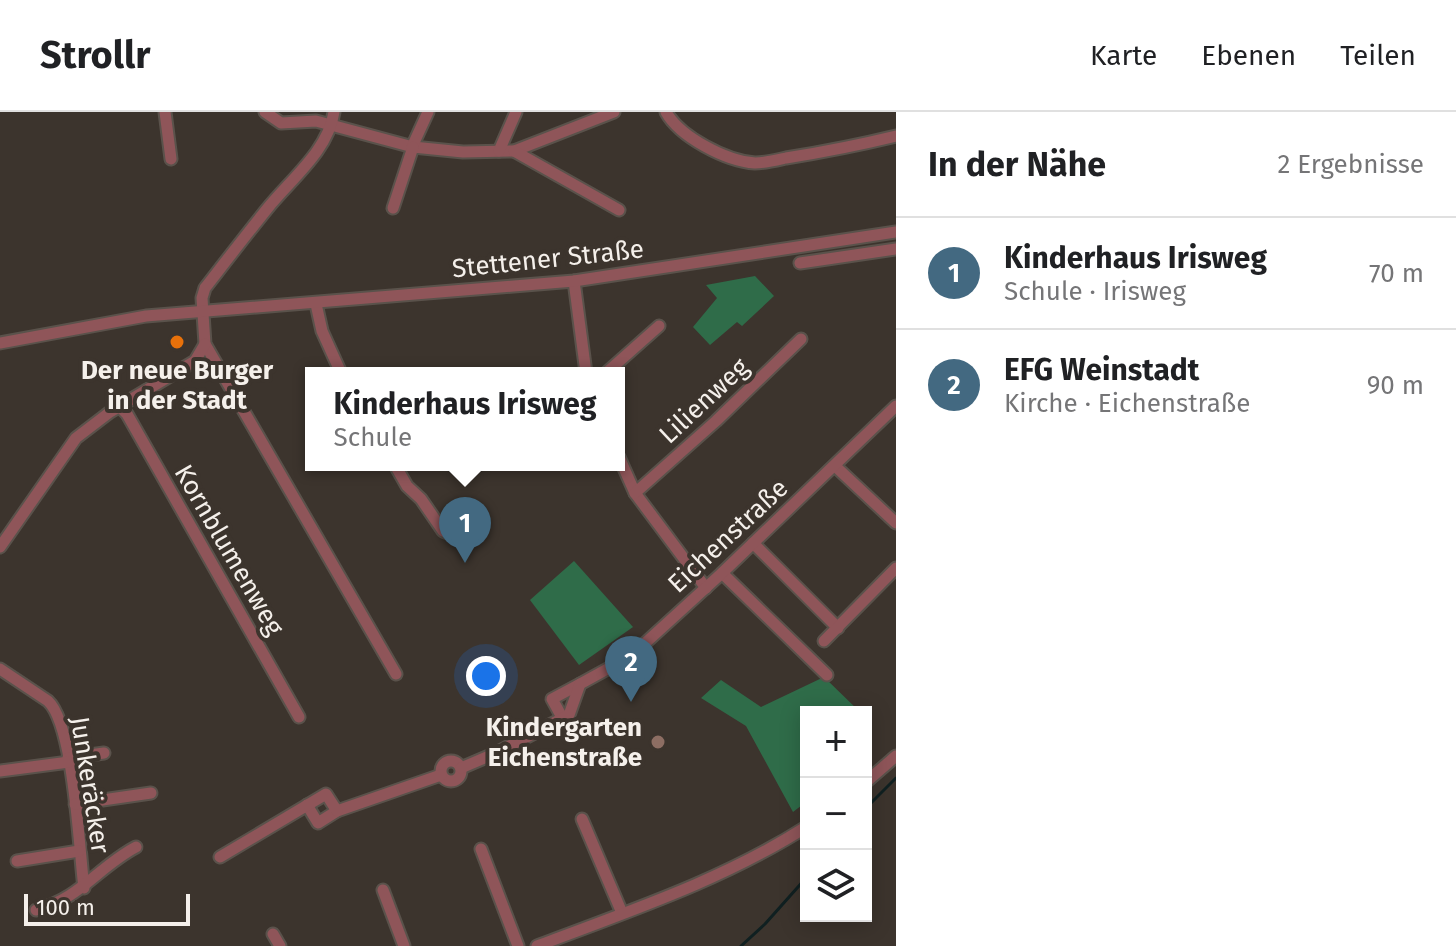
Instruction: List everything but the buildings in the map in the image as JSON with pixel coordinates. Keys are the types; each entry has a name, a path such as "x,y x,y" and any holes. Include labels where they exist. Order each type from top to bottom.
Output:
{"street":[{"path":"165,112 171,159"},
{"path":"265,112 281,123 316,121 413,147 463,152 514,151 614,112"},
{"path":"334,112 332,126 310,161 269,206 205,288 202,298 205,344 396,674"},
{"path":"393,208 428,112"},
{"path":"499,151 516,112"},
{"path":"666,112 695,141 725,155 755,163 833,151 896,136"},
{"path":"514,151 619,210"},
{"name":"Stettener Straße","path":"0,343 146,316 574,281 896,232"},
{"path":"800,263 896,249"},
{"path":"574,281 585,367"},
{"path":"316,304 322,331 338,367"},
{"path":"613,367 659,326"},
{"name":"Lilienweg","path":"635,493 801,339"},
{"path":"0,547 76,438 119,406 195,361 205,344"},
{"name":"Kornblumenweg","path":"119,406 127,414 299,717"},
{"name":"Eichenstraße","path":"563,719 552,699 631,656 896,406"},
{"path":"835,466 896,523"},
{"path":"625,470 635,493 706,588"},
{"path":"398,471 443,531 455,536"},
{"path":"753,543 838,628"},
{"path":"824,641 896,568"},
{"path":"722,573 827,675"},
{"name":"Junkeräcker","path":"0,669 55,708 62,723 84,888"},
{"path":"307,805 318,823 337,811 441,775 455,781 461,768 510,747 569,715 580,684"},
{"path":"0,771 104,753"},
{"path":"871,778 896,756"},
{"path":"75,804 151,793"},
{"path":"220,857 326,794 337,811"},
{"path":"582,819 622,913"},
{"path":"537,946 687,890 771,849 800,831"},
{"path":"36,910 84,888 118,857 136,847"},
{"path":"481,849 518,946"},
{"path":"17,861 79,851"},
{"path":"383,890 404,946"},
{"path":"273,934 280,946"}],"green space":[{"path":"755,276 774,296 742,326 737,322 710,345 693,327 717,298 706,285"},
{"path":"574,561 633,627 579,665 530,600"},
{"path":"824,677 854,706 800,706 800,807 793,812 746,726 701,698 721,680 761,707"}],"waterway":[{"path":"872,802 896,778"},
{"path":"741,946 800,885"}],"place":[{"name":"Der neue Burger in der Stadt","path":"177,342"},
{"name":"Kinderhaus Irisweg","path":"465,563"},
{"name":"EFG Weinstadt","path":"631,702"},
{"name":"Kindergarten Eichenstraße","path":"658,742"}]}
